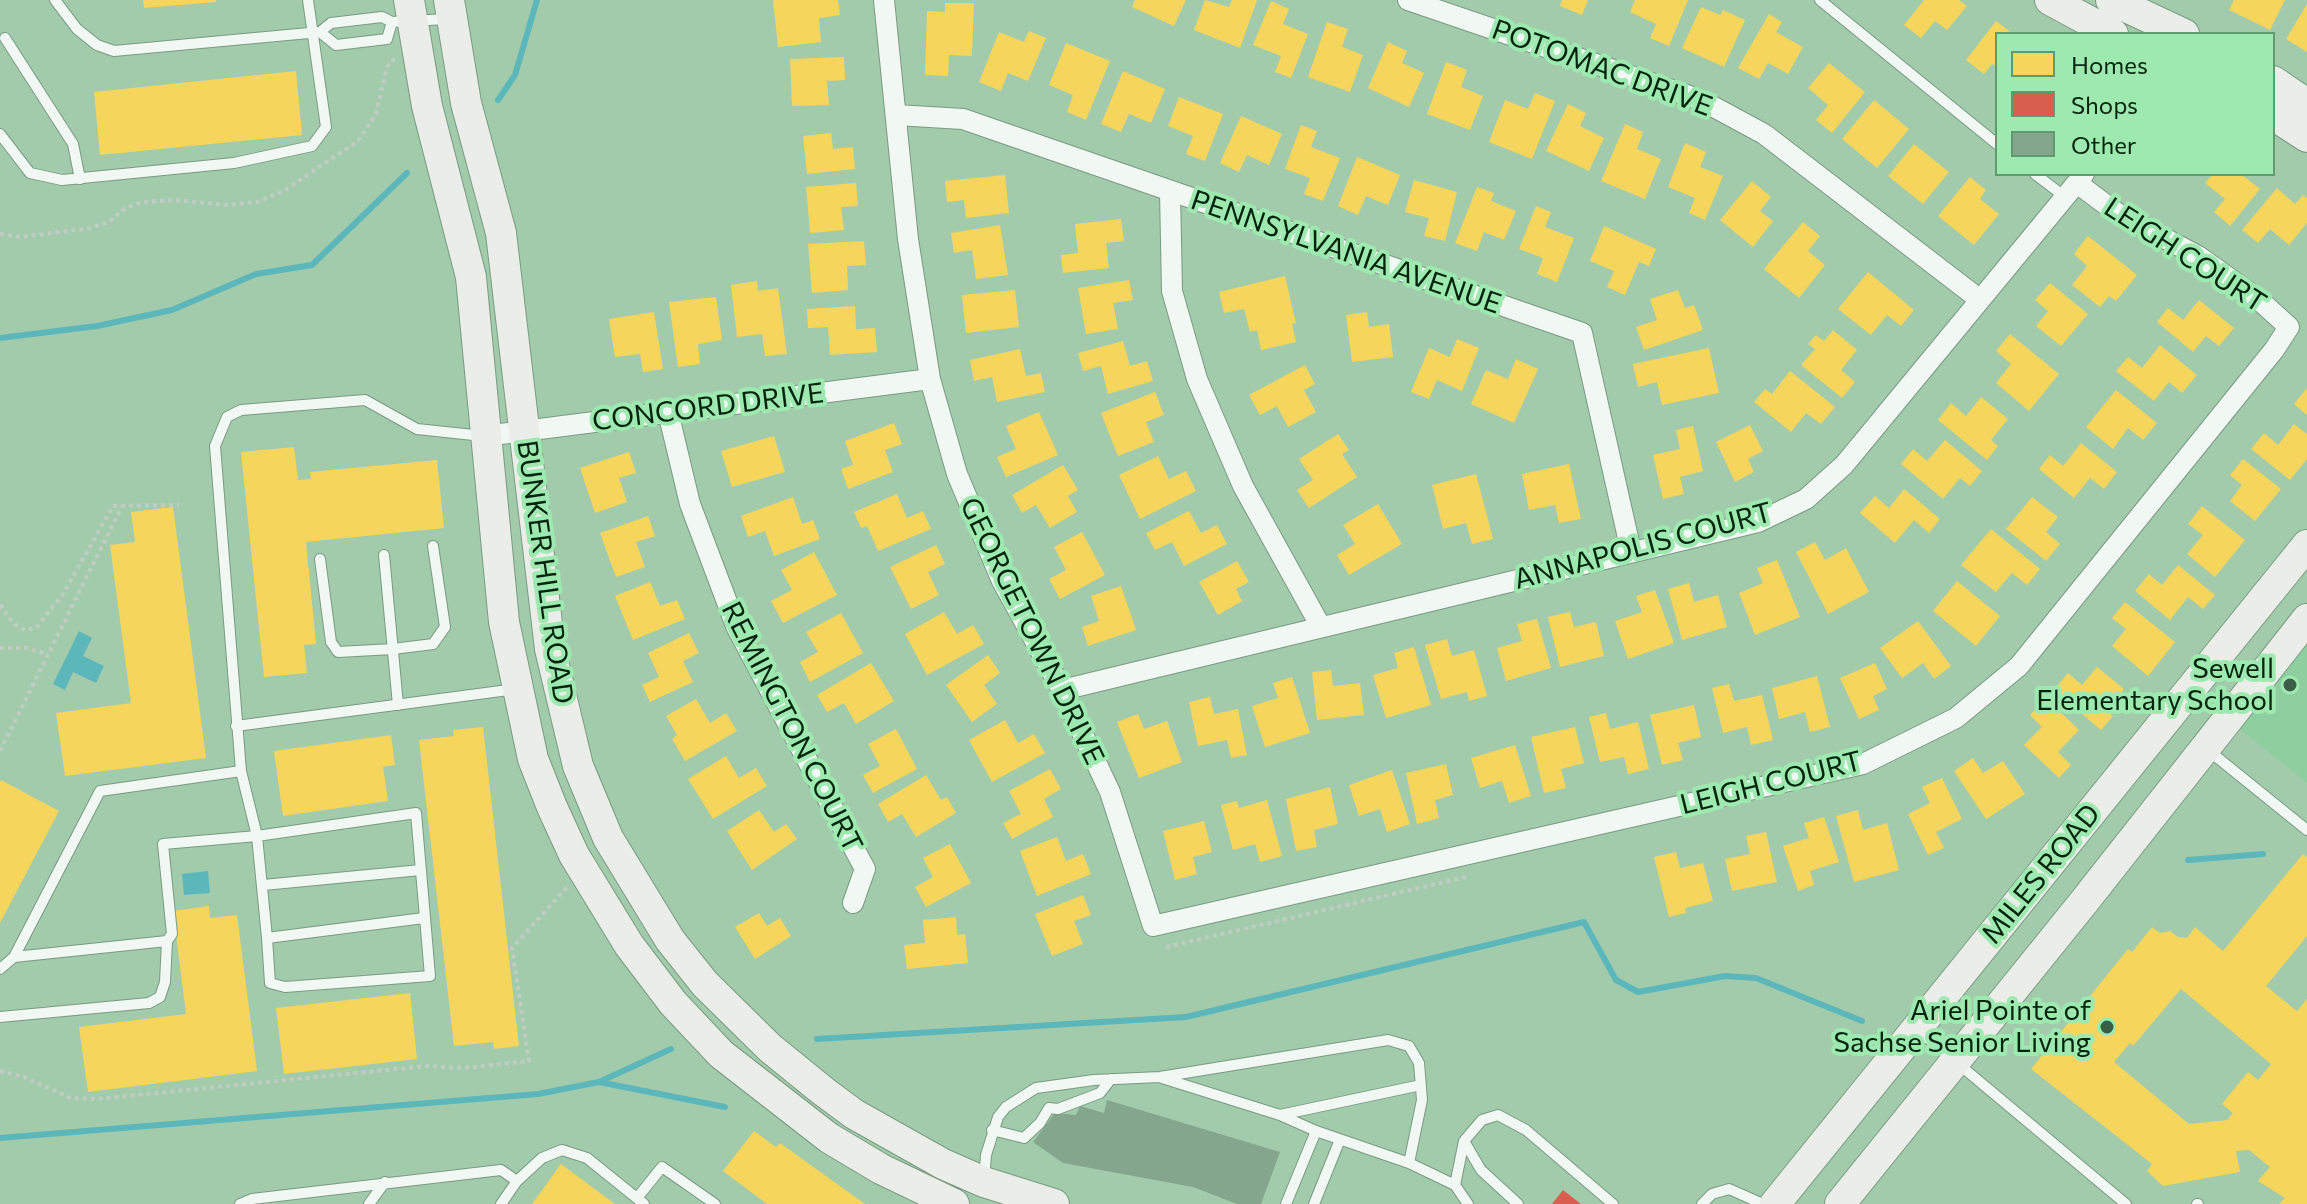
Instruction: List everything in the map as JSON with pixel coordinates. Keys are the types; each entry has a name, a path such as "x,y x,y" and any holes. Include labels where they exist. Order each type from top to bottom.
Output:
{"main road":[{"path":"2050,0 2109,32"},
{"path":"2111,0 2171,31"},
{"name":"BUNKER HILL ROAD","path":"450,9 466,103 501,233 526,433 542,599 560,699 594,809 631,881 670,940 705,984 770,1048 854,1114 932,1158 979,1193 1054,1204"},
{"name":"BUNKER HILL ROAD","path":"404,15 471,277 503,618 533,759 574,855 629,945 673,1003 721,1054 798,1117 881,1169 954,1204"},
{"path":"2275,82 2307,104"},
{"path":"2275,116 2307,137"},
{"name":"MILES ROAD","path":"1775,1204 2307,545"},
{"name":"MILES ROAD","path":"1840,1204 2307,619"}],"street":[{"name":"GEORGETOWN DRIVE","path":"884,0 908,239 930,379 968,501 1002,581 1062,690 1110,792 1153,926"},
{"name":"POTOMAC DRIVE","path":"1408,0 1701,100 1764,134 1979,299"},
{"name":"PENNSYLVANIA AVENUE","path":"896,115 963,119 1582,333 1631,551"},
{"name":"ANNAPOLIS COURT","path":"1062,690 1758,522 1806,499 1844,465 2075,185"},
{"name":"LEIGH COURT","path":"1153,926 1863,764 1956,718 2019,666 2274,350 2289,327 2257,298 2198,256 2117,213 2075,185"},
{"path":"1170,192 1172,291 1197,379 1243,486 1321,627"},
{"name":"CONCORD DRIVE","path":"485,436 930,379"},
{"name":"REMINGTON COURT","path":"668,412 690,504 736,626 865,869 853,903"}],"lane":[{"path":"55,0 77,29 97,45 114,51 316,32 331,23 450,9"},
{"path":"0,134 30,173 62,180 234,163 312,146 326,127 316,32 308,0"},
{"path":"1820,0 1995,142"},
{"path":"316,32 336,45 387,39 404,15"},
{"path":"2,37 73,144 80,179"},
{"path":"2042,176 2075,185"},
{"path":"0,1017 149,1003 160,997 165,982 167,941 172,934 163,844 257,836 416,813 430,976 285,987 270,983 257,836 241,771 236,726 215,446 227,417 241,410 365,400 417,429 485,436"},
{"path":"320,559 331,642 338,652 393,649 433,644 445,627 433,546"},
{"path":"384,555 398,705"},
{"path":"236,726 518,689"},
{"path":"2204,746 2307,830"},
{"path":"0,969 14,957 100,791 241,771"},
{"path":"263,885 421,870"},
{"path":"267,938 424,918"},
{"path":"14,957 167,941"},
{"path":"1916,1029 2126,1204"},
{"path":"979,1193 992,1130 1006,1107 1036,1088 1160,1077 1388,1040 1409,1046 1419,1063 1422,1100 1409,1163"},
{"path":"1160,1077 1280,1115 1339,1142 1409,1163 1455,1185 1468,1204"},
{"path":"992,1130 1024,1138 1040,1123 1049,1108 1058,1109 1100,1093 1111,1079"},
{"path":"1280,1115 1421,1085"},
{"path":"1455,1185 1464,1141 1482,1120 1498,1115 1526,1130 1613,1204"},
{"path":"1286,1204 1316,1131"},
{"path":"1464,1141 1481,1170 1518,1204"},
{"path":"1314,1204 1339,1142"},
{"path":"501,1204 517,1181 542,1158 562,1150 587,1158 640,1201 662,1167 715,1204"},
{"path":"240,1204 252,1199 501,1170 517,1181"},
{"path":"369,1204 385,1182"},
{"path":"1702,1204 1712,1194 1729,1189 1763,1204"}],"path":[{"path":"0,605 14,624 25,630 36,628 63,594 113,506 179,505"},
{"path":"0,751 122,506"},
{"path":"0,648 27,648 48,654"},
{"path":"1166,947 1477,874"},
{"path":"0,1071 24,1077 71,1098 96,1099 427,1066 465,1068 529,1061 512,948 573,883"}],"shaded area":[{"name":"Sewell Elementary School","path":"2307,642 2307,783 2239,728"}],"water":[{"path":"79,631 92,638 83,656 104,666 96,683 73,672 65,690 53,684"},
{"path":"208,871 210,893 184,895 182,874"}],"building: Homes":[{"path":"143,0 216,0 216,2 144,8"},
{"path":"773,0 838,0 840,15 819,18 821,42 778,47"},
{"path":"1135,0 1186,0 1174,26 1132,7"},
{"path":"1205,0 1229,7 1232,0 1257,0 1240,48 1194,30"},
{"path":"1562,0 1588,0 1582,15 1560,6"},
{"path":"1635,0 1688,0 1669,46 1650,38 1656,24 1630,12"},
{"path":"1924,0 1959,0 1967,6 1947,30 1935,21 1921,38 1904,25"},
{"path":"2234,0 2285,0 2270,30 2229,10"},
{"path":"1271,1 1289,9 1283,24 1308,34 1291,78 1275,72 1281,56 1253,45"},
{"path":"945,3 974,3 972,56 949,55 948,76 925,75 927,11 945,12"},
{"path":"2307,4 2307,52 2286,39"},
{"path":"1701,7 1720,15 1723,10 1745,20 1724,67 1682,48"},
{"path":"1769,14 1782,22 1776,32 1803,47 1788,74 1768,63 1759,79 1738,68"},
{"path":"1996,21 2010,32 1995,32 1995,66 1992,64 1984,74 1966,60"},
{"path":"1327,22 1348,29 1342,47 1363,55 1350,92 1308,77"},
{"path":"1029,31 1046,38 1028,81 1008,73 1001,91 979,82 999,32 1024,42"},
{"path":"1388,42 1407,51 1402,63 1424,73 1409,107 1368,88"},
{"path":"1066,43 1110,61 1086,120 1067,112 1073,95 1049,85"},
{"path":"844,57 845,80 827,81 829,105 792,106 790,59"},
{"path":"1446,62 1467,70 1461,87 1483,96 1470,130 1427,114"},
{"path":"1829,63 1865,92 1832,133 1816,120 1828,105 1808,88"},
{"path":"296,71 302,135 100,155 94,92"},
{"path":"1123,71 1165,89 1151,123 1129,114 1121,132 1101,124"},
{"path":"1535,93 1555,101 1532,159 1489,142 1505,100 1528,109"},
{"path":"1179,97 1223,114 1205,161 1186,154 1193,136 1168,126"},
{"path":"1874,100 1909,129 1877,168 1842,139"},
{"path":"1568,104 1586,113 1580,126 1604,138 1589,171 1546,151"},
{"path":"1241,116 1282,134 1269,165 1247,155 1239,172 1220,163"},
{"path":"1625,124 1643,132 1637,149 1661,159 1645,199 1601,181"},
{"path":"1301,125 1317,131 1311,147 1340,158 1323,201 1304,194 1310,178 1285,169"},
{"path":"831,133 833,149 853,147 855,169 807,174 803,136"},
{"path":"1685,143 1706,152 1700,167 1723,176 1705,220 1689,213 1695,198 1668,187"},
{"path":"1914,144 1949,172 1923,204 1888,176"},
{"path":"1357,157 1400,175 1388,205 1366,196 1358,215 1338,206"},
{"path":"1005,175 1009,213 966,218 964,200 947,202 945,181"},
{"path":"2211,176 2244,176 2260,189 2230,226 2214,212 2225,199 2205,183"},
{"path":"1970,177 1986,190 1980,199 1999,214 1974,245 1938,216"},
{"path":"1414,180 1457,192 1445,241 1424,236 1429,218 1405,212"},
{"path":"1752,181 1771,197 1760,211 1773,221 1753,247 1720,220"},
{"path":"856,183 858,206 841,207 844,230 810,233 806,187"},
{"path":"1477,187 1494,193 1491,201 1516,211 1504,240 1484,232 1477,251 1455,243"},
{"path":"2277,188 2295,204 2303,195 2307,198 2307,223 2289,245 2270,229 2258,243 2242,230"},
{"path":"1536,206 1551,212 1545,227 1574,238 1557,282 1537,274 1543,258 1519,249"},
{"path":"1121,219 1124,241 1106,243 1109,268 1063,273 1061,255 1078,253 1075,224"},
{"path":"1803,222 1820,236 1808,251 1825,265 1799,298 1764,269"},
{"path":"1000,225 1008,275 976,279 972,250 954,253 951,233"},
{"path":"1604,226 1656,249 1649,266 1639,262 1625,295 1607,287 1614,271 1590,261"},
{"path":"2088,236 2137,275 2116,301 2109,296 2100,307 2072,285 2087,266 2074,254"},
{"path":"864,241 866,265 847,266 848,290 812,293 808,244"},
{"path":"1868,272 1914,310 1901,326 1887,315 1871,335 1838,309"},
{"path":"1285,276 1296,323 1292,324 1296,342 1261,350 1257,330 1250,332 1244,309 1224,313 1219,292"},
{"path":"1129,280 1133,300 1113,303 1118,329 1086,334 1078,288"},
{"path":"757,281 758,291 778,288 787,354 765,356 762,334 737,337 731,285"},
{"path":"2050,283 2088,314 2061,346 2036,326 2048,311 2035,300"},
{"path":"1015,290 1019,327 966,333 962,295"},
{"path":"1678,290 1685,308 1694,305 1703,330 1644,350 1636,327 1657,320 1650,299"},
{"path":"716,297 722,340 698,344 700,364 678,367 669,302"},
{"path":"2199,300 2234,328 2219,346 2206,336 2193,352 2157,322 2168,308 2183,320"},
{"path":"855,306 856,329 875,328 877,352 830,355 828,327 808,328 807,309"},
{"path":"654,312 663,369 643,372 640,354 615,357 609,319"},
{"path":"1367,312 1369,327 1389,324 1393,357 1352,362 1346,315"},
{"path":"1833,330 1857,350 1841,370 1855,382 1842,398 1801,365 1815,349 1808,344 1816,335 1824,341"},
{"path":"2010,334 2059,374 2029,411 1996,383 2011,364 1996,351"},
{"path":"1457,339 1479,348 1462,391 1437,380 1429,399 1411,392 1429,348 1450,357"},
{"path":"1123,341 1130,366 1147,361 1153,381 1108,394 1101,366 1083,371 1078,353"},
{"path":"2160,345 2197,375 2182,393 2169,382 2154,401 2116,371 2128,357 2142,368"},
{"path":"1709,348 1719,393 1662,405 1657,382 1638,387 1633,364"},
{"path":"1020,349 1026,376 1041,373 1045,392 997,402 992,377 974,381 970,360"},
{"path":"1516,359 1538,369 1514,423 1471,404 1486,370 1508,379"},
{"path":"1305,365 1315,384 1304,390 1316,412 1288,427 1277,406 1260,415 1249,395"},
{"path":"1790,371 1835,407 1821,424 1806,413 1791,432 1754,402 1765,389 1772,394"},
{"path":"2307,388 2307,415 2294,404"},
{"path":"2116,390 2157,423 2143,440 2128,428 2113,449 2086,427"},
{"path":"1155,392 1164,415 1146,422 1154,442 1118,456 1101,413"},
{"path":"1981,397 2008,419 1991,440 1998,446 1987,460 1938,420 1951,403 1966,416"},
{"path":"1039,412 1058,455 1006,477 997,457 1016,449 1006,426"},
{"path":"894,423 902,444 885,450 893,472 848,489 841,469 853,465 845,441"},
{"path":"2294,424 2307,434 2307,459 2290,480 2251,449 2264,433 2278,445"},
{"path":"1750,425 1763,451 1748,459 1754,472 1735,482 1716,442"},
{"path":"1693,426 1703,471 1680,477 1684,494 1663,499 1653,455 1680,449 1676,430"},
{"path":"1338,434 1349,450 1342,454 1357,477 1309,508 1297,490 1313,480 1299,459"},
{"path":"774,436 785,472 732,487 721,451"},
{"path":"1945,440 1982,471 1970,486 1960,478 1943,499 1901,464 1913,449 1927,461"},
{"path":"2081,443 2117,472 2104,489 2090,478 2074,498 2039,469 2050,455 2063,466"},
{"path":"294,447 298,480 311,479 310,472 437,460 444,528 306,542 316,644 304,645 307,673 264,677 241,452"},
{"path":"629,452 636,473 619,478 627,502 595,513 580,468"},
{"path":"1158,456 1169,479 1186,471 1196,491 1140,519 1119,475"},
{"path":"2243,459 2281,489 2255,521 2230,501 2242,485 2230,475"},
{"path":"1569,464 1581,519 1559,523 1555,505 1529,510 1522,474"},
{"path":"1063,465 1078,490 1068,496 1077,512 1050,528 1036,505 1022,513 1012,495"},
{"path":"1476,474 1493,539 1472,544 1466,523 1443,529 1432,485"},
{"path":"1904,489 1940,519 1929,533 1914,520 1895,543 1860,513 1875,496 1889,508"},
{"path":"897,494 907,518 923,511 931,529 878,551 867,526 861,528 854,512"},
{"path":"793,497 802,524 813,520 820,539 774,556 765,531 748,537 741,516"},
{"path":"2032,497 2058,517 2046,532 2060,544 2046,561 2006,529"},
{"path":"1378,504 1402,544 1349,575 1337,555 1355,544 1343,525"},
{"path":"2202,506 2245,540 2215,577 2187,554 2203,535 2188,524"},
{"path":"173,507 206,758 65,776 56,713 131,703 110,545 135,542 131,512"},
{"path":"1189,511 1201,533 1217,525 1227,544 1184,566 1172,542 1155,550 1146,533"},
{"path":"648,516 655,536 636,542 645,567 616,577 600,533"},
{"path":"1991,529 2040,569 2027,585 2012,573 1996,592 1961,565"},
{"path":"1082,532 1105,575 1060,599 1049,579 1066,570 1054,547"},
{"path":"1815,542 1825,560 1846,548 1869,592 1828,614 1796,552"},
{"path":"936,545 945,564 928,572 939,595 911,609 890,567"},
{"path":"814,552 837,595 783,623 771,601 792,590 781,570"},
{"path":"1777,560 1800,617 1755,635 1739,593 1763,583 1757,568"},
{"path":"1237,561 1249,582 1236,589 1242,601 1218,615 1199,582"},
{"path":"2178,565 2215,595 2203,609 2188,597 2170,620 2135,591 2149,574 2162,585"},
{"path":"1957,581 2000,616 1976,646 1933,611"},
{"path":"650,582 660,606 677,600 685,619 633,640 615,596"},
{"path":"1689,583 1694,602 1718,595 1727,627 1682,640 1668,589"},
{"path":"1121,586 1136,630 1088,646 1082,627 1099,621 1091,596"},
{"path":"1655,590 1674,643 1628,659 1615,621 1642,612 1636,596"},
{"path":"2125,602 2175,642 2148,676 2112,646 2126,629 2112,618"},
{"path":"944,612 957,634 973,625 984,644 927,675 905,634"},
{"path":"1570,612 1574,627 1596,622 1604,656 1560,667 1548,617"},
{"path":"841,613 863,653 810,682 800,662 818,652 806,632"},
{"path":"1537,619 1551,668 1506,681 1497,648 1522,641 1517,624"},
{"path":"1918,621 1951,666 1934,679 1923,663 1902,678 1880,648"},
{"path":"689,633 699,653 683,661 693,682 650,702 642,685 659,677 648,653"},
{"path":"1447,639 1452,656 1474,650 1487,696 1469,701 1467,692 1441,699 1425,645"},
{"path":"1414,647 1431,705 1386,718 1373,675 1398,668 1394,653"},
{"path":"988,655 1000,673 984,685 997,704 972,722 946,685"},
{"path":"871,663 894,701 856,724 844,703 827,712 817,695"},
{"path":"1875,663 1887,689 1873,696 1879,710 1859,719 1840,678"},
{"path":"2097,667 2124,689 2106,711 2113,716 2101,730 2054,690 2068,673 2082,685"},
{"path":"1331,670 1333,686 1360,683 1364,715 1317,720 1312,672"},
{"path":"1817,676 1830,727 1810,732 1805,712 1779,719 1772,688"},
{"path":"1292,677 1310,733 1265,747 1252,706 1278,698 1273,683"},
{"path":"1729,684 1734,701 1762,695 1773,740 1751,745 1747,727 1723,733 1712,688"},
{"path":"1210,697 1214,714 1238,709 1247,755 1231,758 1227,740 1198,746 1189,702"},
{"path":"2046,698 2079,730 2058,752 2071,765 2059,778 2024,745 2042,727 2030,715"},
{"path":"696,699 710,723 726,713 737,731 685,761 672,739 677,735 666,716"},
{"path":"1694,705 1701,737 1678,743 1683,760 1662,765 1650,715"},
{"path":"1606,713 1610,729 1638,722 1649,769 1628,774 1624,757 1600,762 1589,717"},
{"path":"1138,714 1144,729 1167,721 1182,762 1139,778 1117,722"},
{"path":"1005,720 1018,743 1034,734 1045,753 992,782 969,740"},
{"path":"483,727 519,1046 494,1049 493,1042 454,1046 419,740 454,736 453,730"},
{"path":"1575,727 1584,763 1561,769 1566,788 1544,793 1531,737"},
{"path":"896,729 917,769 873,793 863,775 880,766 868,744"},
{"path":"391,735 395,765 383,767 388,801 283,816 274,751"},
{"path":"1515,745 1531,796 1509,803 1502,781 1480,788 1471,758"},
{"path":"726,756 739,778 756,768 767,786 713,819 688,779"},
{"path":"1973,758 1983,773 2003,761 2025,794 1986,819 1954,771"},
{"path":"1446,764 1453,795 1435,800 1439,818 1417,824 1406,773"},
{"path":"1050,769 1061,789 1044,799 1053,817 1012,839 1003,823 1021,814 1009,791"},
{"path":"1392,770 1410,824 1387,832 1380,809 1359,816 1349,785"},
{"path":"926,775 941,800 947,797 956,813 916,837 902,814 888,822 878,804"},
{"path":"1942,778 1962,819 1936,832 1944,848 1928,855 1908,814 1930,803 1922,787"},
{"path":"0,782 59,811 0,923"},
{"path":"1330,787 1338,824 1314,830 1317,847 1296,851 1286,799"},
{"path":"1267,800 1282,856 1260,862 1255,844 1233,850 1221,805 1237,801 1239,808"},
{"path":"759,810 774,832 786,824 797,839 752,870 727,831"},
{"path":"1858,810 1863,830 1887,823 1899,870 1854,882 1836,816"},
{"path":"1824,817 1839,862 1810,871 1814,885 1798,891 1783,846 1809,838 1804,823"},
{"path":"1204,821 1212,852 1193,857 1197,874 1175,880 1163,831"},
{"path":"1766,832 1777,882 1732,891 1725,859 1750,854 1746,836"},
{"path":"1057,837 1066,861 1083,854 1091,874 1037,896 1020,851"},
{"path":"950,844 971,883 926,907 915,887 933,877 923,858"},
{"path":"1676,852 1680,868 1703,863 1713,901 1685,908 1686,913 1669,917 1654,857"},
{"name":"Ariel Pointe of Sachse Senior Living","path":"2303,854 2307,857 2307,936 2266,986 2297,1011 2307,999 2307,1204 2279,1204 2285,1198 2258,1181 2270,1167 2249,1150 2236,1151 2240,1172 2163,1186 2147,1171 2152,1164 2031,1069 2128,949 2132,952 2152,927 2160,933 2170,931 2178,937 2187,938 2195,927 2223,951","holes":["2181,989 2271,1064 2258,1080 2248,1072 2222,1104 2233,1113 2227,1120 2189,1124 2114,1062 2130,1043 2133,1046"]},
{"path":"1083,895 1091,915 1074,921 1083,944 1052,956 1035,914"},
{"path":"209,906 210,918 237,915 257,1071 88,1092 79,1027 186,1014 173,911"},
{"path":"759,913 767,926 780,918 791,936 755,959 735,927"},
{"path":"956,917 957,935 965,934 968,963 907,969 904,945 925,943 923,920"},
{"path":"410,993 417,1059 284,1074 276,1008"},
{"path":"754,1131 776,1147 780,1143 865,1204 767,1204 723,1171"},
{"path":"561,1164 615,1204 532,1204"}],"building: Shops":[{"path":"1563,1190 1581,1204 1552,1204"}],"building: Other":[{"path":"1107,1100 1280,1152 1261,1204 1237,1204 1193,1187 1063,1163 1033,1142 1055,1113 1076,1115 1080,1106 1104,1113"}],"waterway":[{"path":"498,100 515,75 537,0"},
{"path":"0,338 97,326 172,310 256,274 312,265 407,173"},
{"path":"2188,860 2263,854"},
{"path":"817,1039 1186,1017 1584,922 1616,980 1638,992 1725,976 1756,978 1862,1021"},
{"path":"0,1138 538,1094 599,1082 671,1049"},
{"path":"599,1082 725,1107"}],"place":[{"name":"Sewell Elementary School","path":"2290,685"},
{"name":"Ariel Pointe of Sachse Senior Living","path":"2107,1027"}]}
